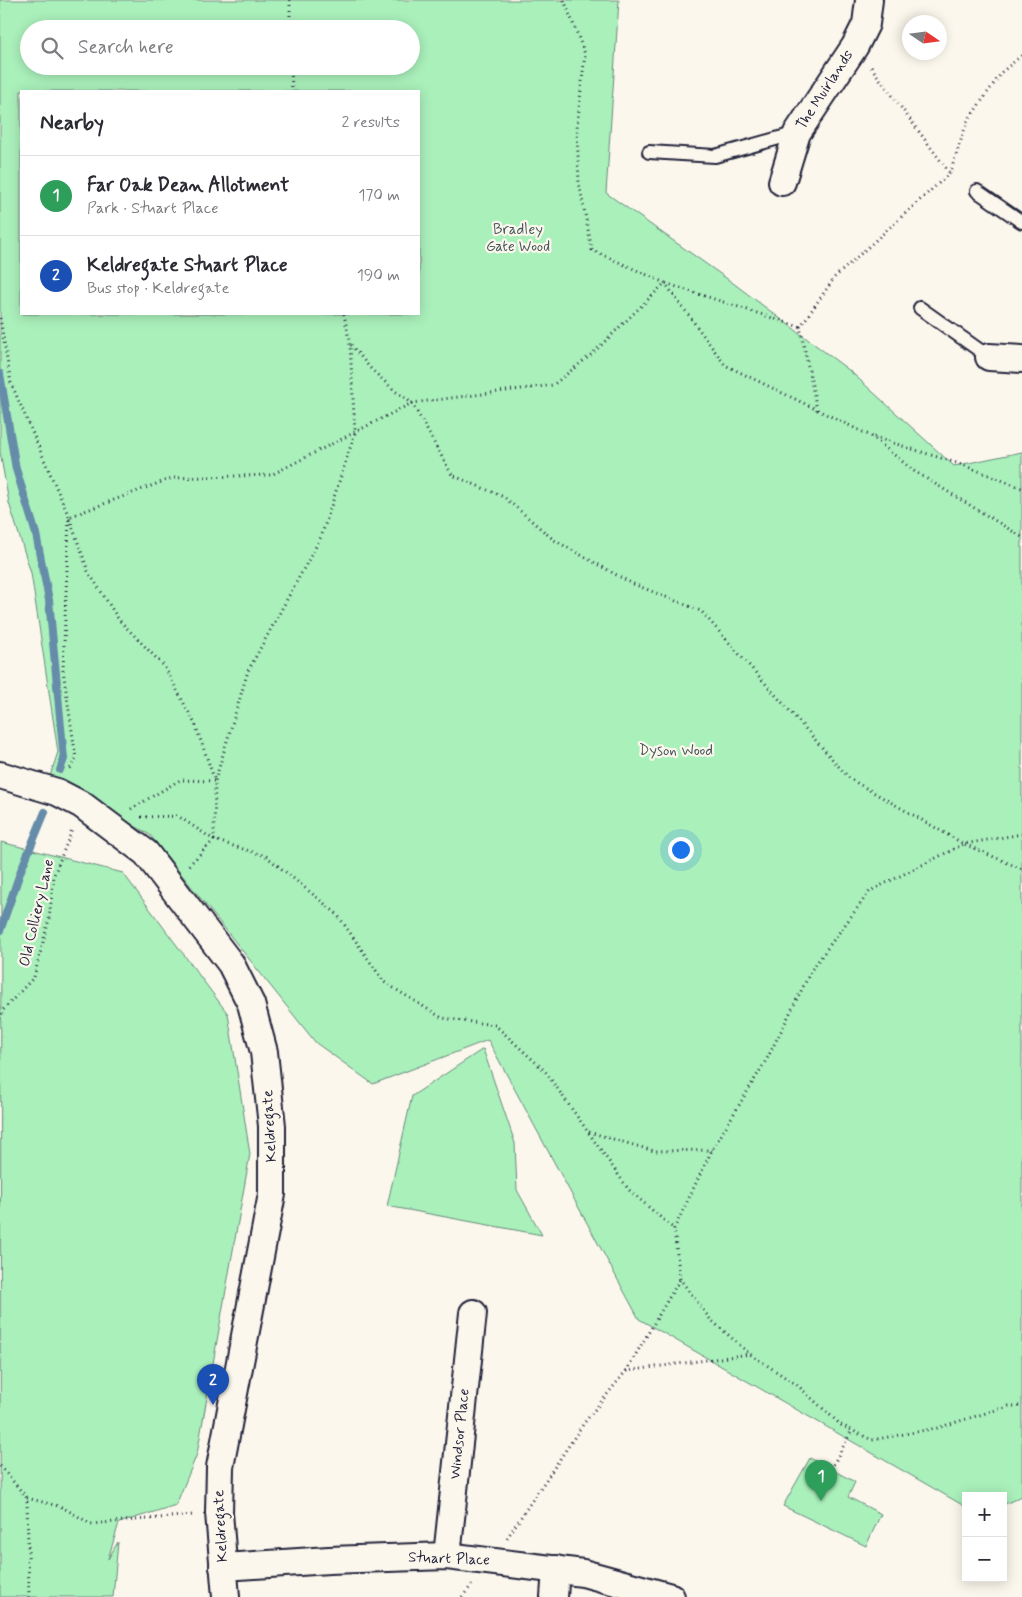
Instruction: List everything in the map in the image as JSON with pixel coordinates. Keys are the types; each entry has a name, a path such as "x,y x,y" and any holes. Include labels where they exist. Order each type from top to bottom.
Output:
{"street":[{"name":"The Muirlands","path":"782,182 797,133 854,46 866,24 868,0"},
{"path":"989,357 1022,359"},
{"name":"Keldregate","path":"0,775 57,792 113,820 146,853 172,885 231,964 251,1004 264,1052 272,1126 272,1194 220,1467 219,1513 226,1597"},
{"name":"Windsor Place","path":"447,1556 472,1313"},
{"name":"Stuart Place","path":"223,1567 329,1560 447,1556 556,1568 583,1573 671,1597"},
{"path":"554,1597 556,1568"}],"lane":[{"path":"649,152 715,156 797,133"},
{"path":"977,191 1022,222"},
{"path":"920,308 989,357"}],"path":[{"path":"290,0 290,20"},
{"path":"564,0 585,54 577,126 579,183 592,250 665,283 800,327"},
{"path":"854,46 950,173"},
{"path":"817,410 800,327 835,277 950,173 967,122 1002,72 1022,54"},
{"path":"291,75 292,90"},
{"path":"69,517 172,478 271,475 412,403 553,385 592,354 665,283"},
{"path":"665,283 725,364 871,436 963,465 1022,488"},
{"path":"172,885 214,840 215,781 248,671 321,537 355,433 350,345 344,315"},
{"path":"0,318 11,383 69,517 88,571 119,620 164,666 195,724 215,781"},
{"path":"350,345 371,369 395,391 412,403 452,474 504,497 554,540 631,583 701,611 850,779 964,844 1022,869"},
{"path":"871,436 914,471 1022,537"},
{"path":"57,792 76,758 63,670 69,517"},
{"path":"113,820 180,780 215,781"},
{"name":"Old Colliery Lane","path":"0,1019 3,1010 34,977 49,919 54,875 82,805"},
{"path":"113,820 178,816 214,840 266,856 337,914 384,982 442,1018 495,1025 545,1071 629,1190 674,1229"},
{"path":"1022,834 964,844 870,891 812,969 768,1057 712,1150 674,1229 680,1279 710,1319 750,1354 797,1385 841,1425 872,1440 937,1428 1009,1406 1022,1406"},
{"path":"588,1132 654,1151 712,1150"},
{"path":"492,1560 584,1423 626,1372 680,1279"},
{"path":"626,1372 750,1354"},
{"path":"831,1469 852,1430"},
{"path":"0,1466 27,1498 62,1508 91,1524 219,1513"},
{"path":"27,1498 29,1597"}],"green space":[{"name":"Dyson Wood","path":"0,0 619,0 606,193 733,283 850,371 954,466 1022,452 1022,1496 1007,1503 1007,1492 962,1492 962,1505 639,1319 488,1040 373,1084 316,1043 150,835 50,776 58,752 31,573 9,503 0,452"},
{"path":"1,842 123,873 228,1014 250,1154 197,1454 176,1505 119,1523 108,1559 118,1542 113,1597 0,1597"},
{"path":"483,1049 515,1143 517,1190 542,1235 387,1206 412,1096"},
{"path":"810,1458 855,1482 848,1497 881,1514 866,1546 783,1506"}],"waterway":[{"path":"0,374 16,469 36,534 49,600 64,759 60,770"},
{"path":"0,931 21,870 45,812"}],"place":[{"name":"Keldregate Stuart Place","path":"213,1405"},
{"name":"Far Oak Dean Allotment","path":"821,1501"}],"park label":[{"name":"Bradley Gate Wood","path":"518,238"}]}
